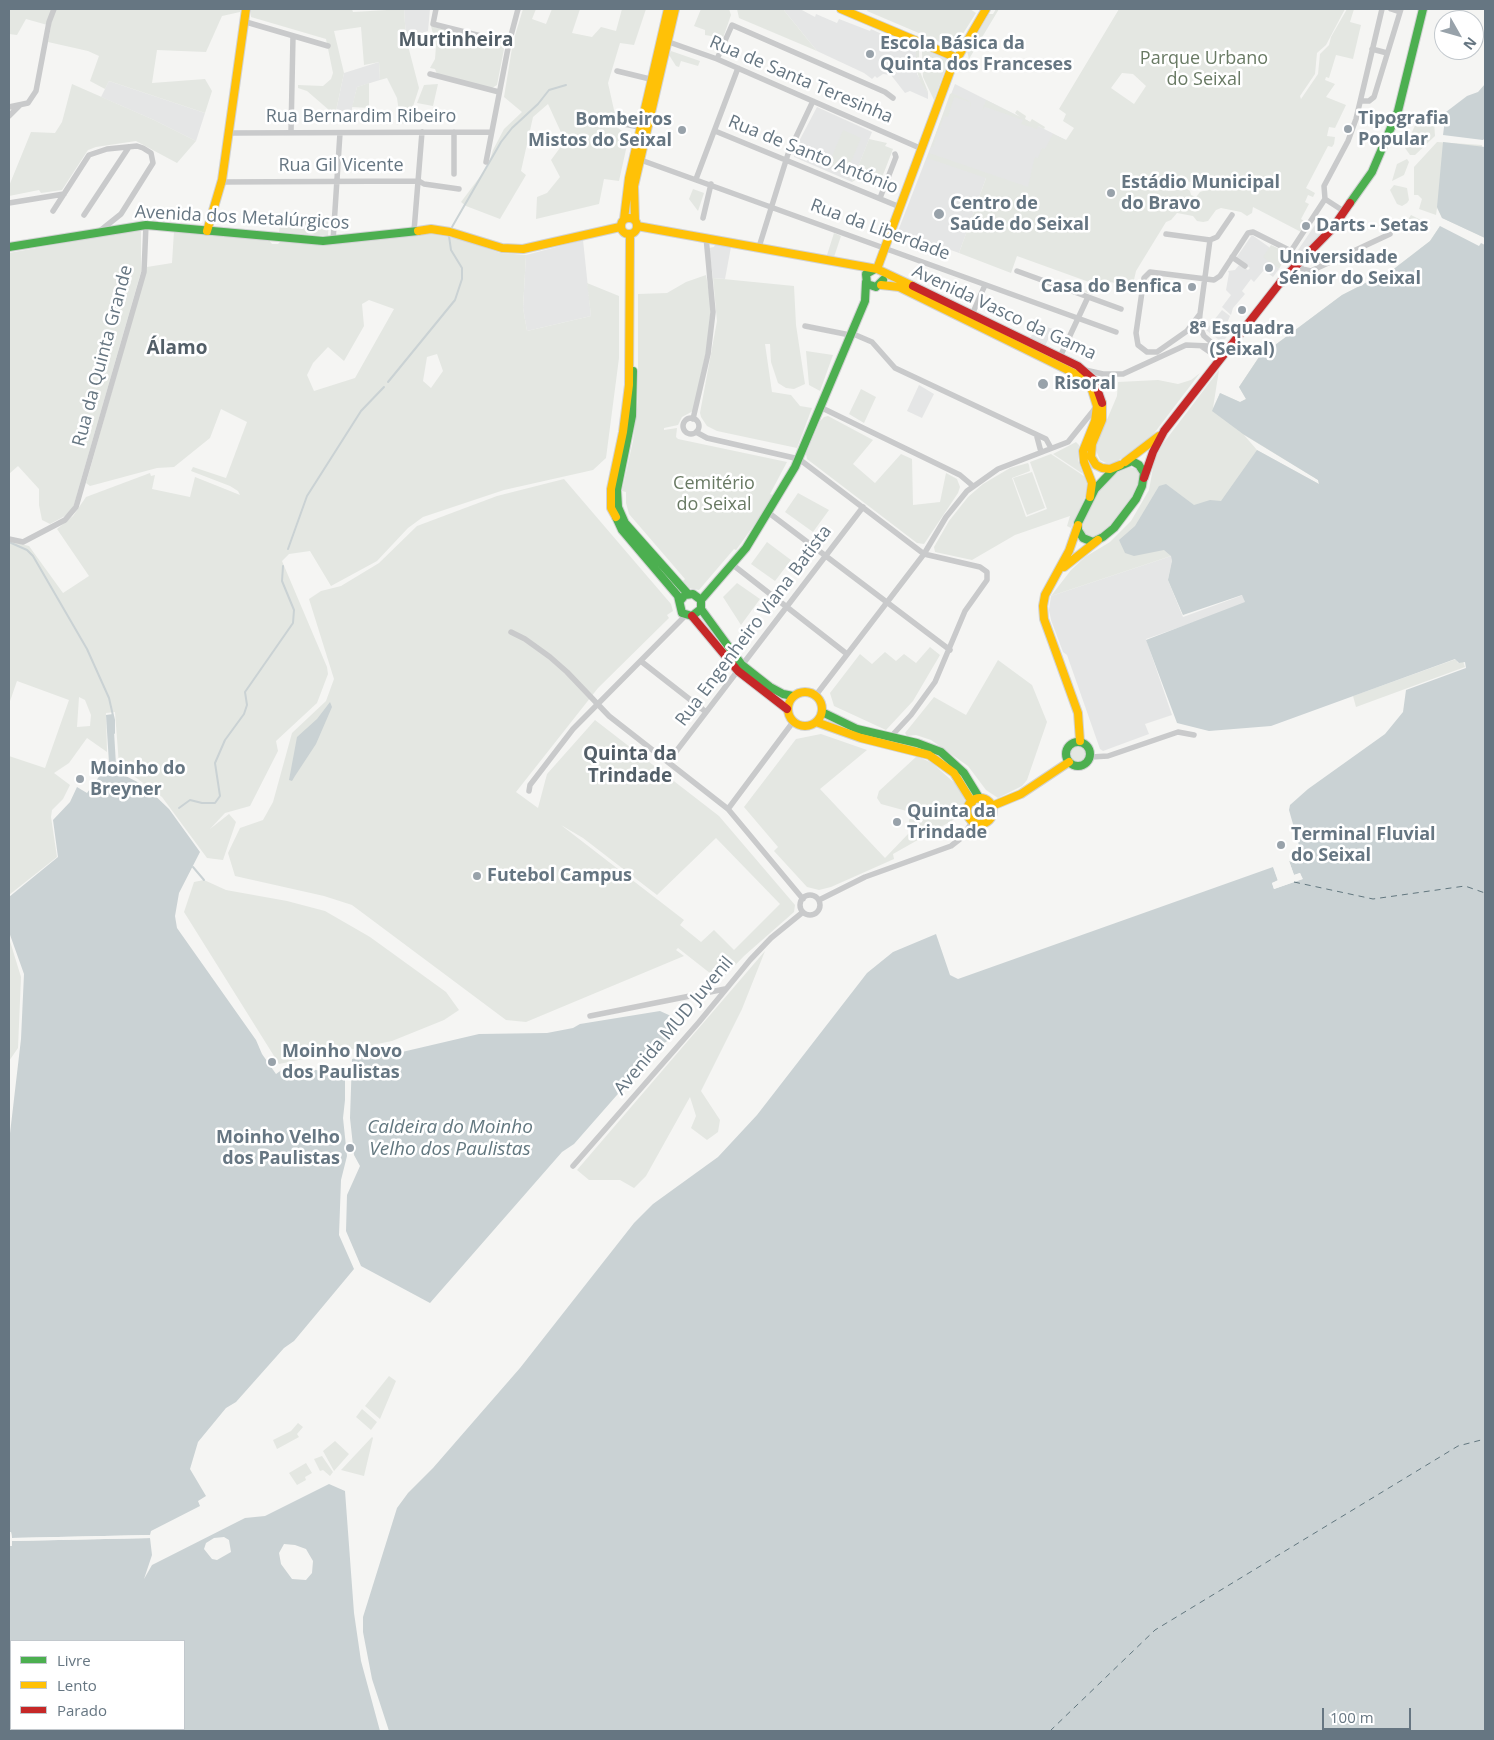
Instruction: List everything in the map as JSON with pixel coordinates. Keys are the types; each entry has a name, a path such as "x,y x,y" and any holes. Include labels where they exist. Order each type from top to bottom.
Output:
{"main road":[{"path":"207,231 222,182 246,22 246,9"},
{"path":"630,234 624,232 620,227 624,219 627,189 637,158 664,40 668,9"},
{"path":"664,40 675,9"},
{"path":"841,9 957,58"},
{"path":"864,301 880,286 883,279 878,270 922,149 957,58 986,9"},
{"path":"1055,575 1075,556 1114,528 1126,514 1136,499 1153,452 1164,431 1277,288 1299,263 1308,256 1345,212 1366,182 1380,157 1398,111 1423,9"},
{"path":"637,158 634,186 636,223 630,234 629,385 623,432 611,489 611,508 617,523 675,591 680,601 681,610 698,621 740,668 787,709 793,722 807,726 816,722 822,712 821,702 816,695 802,692 793,696 783,694 740,668 701,609 701,600 733,565 769,513 799,459 864,301 865,281 868,271 878,270"},
{"path":"624,219 630,218 636,223 704,237"},
{"name":"Avenida dos Metalúrgicos","path":"9,247 146,226 333,241 414,231 440,230 502,248 523,249 620,227"},
{"name":"Avenida Vasco da Gama","path":"704,237 878,270 1082,372"},
{"name":"Avenida Vasco da Gama","path":"841,262 854,269 865,281"},
{"path":"865,281 871,287 880,286"},
{"name":"Avenida Vasco da Gama","path":"880,286 899,287 971,318"},
{"path":"630,287 632,302 633,400 630,432 617,490 618,507 625,523 688,594 696,595 701,600"},
{"path":"1082,372 1092,390 1097,406 1095,421 1083,451 1084,462 1092,483 1090,497"},
{"path":"1082,372 1100,390 1103,405 1100,426 1090,448 1091,457 1102,468 1110,469 1132,461 1139,464 1144,473 1144,479"},
{"path":"1080,741 1078,713 1044,619 1045,595 1069,552 1078,523 1090,497 1105,477 1164,431"},
{"path":"1078,523 1078,530 1083,538 1093,542 1098,540"},
{"path":"680,601 688,594"},
{"path":"689,616 701,609"},
{"path":"787,709 793,696"},
{"path":"822,712 857,729 930,747 948,758 968,778 976,800"},
{"path":"816,722 884,744 921,752 937,760 960,780 976,800"},
{"path":"1080,741 1089,746 1091,757 1088,762 1079,766 1069,762 1066,754 1068,746 1080,741"},
{"path":"992,806 1021,794 1069,762"},
{"path":"985,799 992,806 992,815 986,822 977,824 968,812 976,800 985,799"}],"street":[{"path":"9,107 28,103 36,91 48,22 54,9"},
{"path":"436,9 433,24 509,43"},
{"path":"486,162 509,43 518,9"},
{"path":"1292,251 1325,198 1324,186 1348,141 1361,100 1382,9"},
{"path":"1361,100 1369,101 1374,97 1400,10 1391,9"},
{"path":"246,22 328,46"},
{"path":"717,59 732,25 885,92 893,98"},
{"path":"291,132 294,36"},
{"name":"Rua de Santa Teresinha","path":"664,40 717,59 922,149"},
{"path":"1372,49 1387,53"},
{"path":"696,179 738,68"},
{"path":"617,71 655,80"},
{"path":"430,74 499,92"},
{"path":"759,247 786,159 813,101"},
{"path":"9,116 20,105"},
{"path":"619,123 644,128"},
{"name":"Rua de Santo António","path":"715,131 900,207"},
{"name":"Rua Bernardim Ribeiro","path":"230,132 491,132"},
{"path":"333,241 340,132"},
{"path":"414,231 422,132"},
{"path":"454,132 454,174"},
{"path":"53,211 89,154 107,149 137,146 150,153 154,163 121,214 110,225 97,232"},
{"path":"84,215 129,147"},
{"path":"880,198 896,157 895,154"},
{"name":"Rua da Liberdade","path":"637,158 1116,332"},
{"name":"Rua Gil Vicente","path":"222,182 419,181 424,184 459,189"},
{"path":"703,218 711,184"},
{"path":"9,203 64,194"},
{"path":"1325,198 1345,212"},
{"path":"117,229 121,214"},
{"path":"1166,234 1210,240 1217,236 1232,215"},
{"name":"Rua da Quinta Grande","path":"9,539 23,542 65,520 76,507 144,272 146,226"},
{"path":"1200,314 1187,331 1160,350 1149,353 1140,348 1136,333 1144,278 1147,274 1152,272 1214,280 1218,278 1251,232 1292,251 1297,256 1304,270 1311,271"},
{"path":"1277,288 1332,260 1390,234"},
{"path":"693,419 708,355 714,312 704,237"},
{"path":"1210,240 1199,326 1204,336 1217,347 1222,356"},
{"path":"1308,256 1324,262 1332,260"},
{"path":"1232,257 1245,266"},
{"path":"1017,271 1121,309"},
{"path":"971,318 985,285"},
{"path":"1058,361 1088,297"},
{"path":"805,326 851,334 872,342 895,368 1038,437 1046,439 1051,448"},
{"path":"1199,345 1222,356"},
{"name":"Avenida Vasco da Gama","path":"1082,372 1123,374 1178,347 1199,345 1217,347"},
{"path":"816,695 924,554 950,512 973,486 998,469 1071,438 1097,406"},
{"path":"820,407 960,475 973,486"},
{"path":"693,419 698,423 696,432"},
{"path":"693,419 686,421 684,428 689,434 696,432 707,438 799,459 924,554 980,567 988,574 986,583 965,611 950,650 925,698 898,729 893,738 884,744"},
{"path":"1038,437 1041,452"},
{"name":"Rua Engenheiro Viana Batista","path":"668,762 863,508"},
{"path":"769,513 950,650"},
{"path":"733,565 847,654"},
{"path":"530,791 530,785 552,754 597,705 689,616"},
{"path":"511,632 525,639 567,672 597,705 728,809 803,899"},
{"path":"642,662 706,712"},
{"path":"728,809 793,722"},
{"path":"1091,757 1108,756 1178,732 1194,735"},
{"path":"819,900 865,877 951,846 964,835 973,821"},
{"path":"803,899 811,896 819,900"},
{"path":"803,899 801,907 803,912 809,915 815,914 820,906 819,900"},
{"name":"Avenida MUD Juvenil","path":"573,1166 761,947 803,912"},
{"path":"718,983 725,989"},
{"path":"590,1016 725,989"}],"shaded area":[{"path":"404,9 430,9 428,31 406,38"},
{"name":"Escola Básica da Quinta dos Franceses","path":"783,9 800,9 815,17 816,14 837,23 839,19 870,31 871,29 913,49 917,53 917,74 928,93 928,99 910,91 905,93 891,75 883,74 872,79 864,73 817,51"},
{"path":"379,62 380,80 357,87 351,113 336,111 344,73"},
{"path":"109,81 205,113 196,141 101,97"},
{"path":"955,84 1066,140 1038,196 986,178 959,253 898,231"},
{"path":"817,107 872,132 852,182 794,157 796,147"},
{"path":"1315,225 1325,232 1303,254 1298,250"},
{"path":"1252,235 1269,247 1274,265 1279,269 1273,277 1264,270 1254,282 1251,279 1242,291 1245,294 1233,308 1231,315 1222,307 1231,295 1226,290 1228,271 1235,270 1239,265 1248,270 1250,268 1236,258"},
{"path":"583,240 591,316 527,331 523,308 526,255"},
{"path":"715,244 731,247 725,279 713,278 709,248 714,247"},
{"path":"1222,310 1230,316 1227,323 1233,328 1225,339 1219,340 1206,330"},
{"path":"1037,324 1053,329 1045,346 1030,339"},
{"path":"919,385 934,394 922,418 907,411"},
{"path":"1171,556 1172,561 1168,580 1183,617 1243,595 1246,604 1146,639 1172,715 1145,724 1149,734 1103,751 1100,749 1067,655 1063,652 1051,620 1049,610 1051,596"}],"green space":[{"path":"9,9 241,9 240,12 222,16 206,52 157,50 152,83 205,79 212,91 205,113 109,81 105,89 90,81 99,56 88,51 48,42 51,26 26,19 17,35 9,34"},
{"path":"251,9 352,9 353,12 404,9 406,38 419,88 408,122 397,125 400,119 397,98 387,78 380,80 379,62 364,65 361,27 334,31 344,73 336,111 329,110 307,91 298,88 298,85 323,86 331,79 333,73 326,39 251,17"},
{"path":"523,9 536,9 532,19 546,24 552,9 580,9 572,33 592,37 601,27 616,31 622,9 646,9 634,45 620,43 608,83 618,128 629,136 619,181 604,179 599,204 536,219 537,197 547,193 560,177 551,160 565,141 548,104 533,117 521,171 526,175 500,219 466,206 461,202 488,166 493,150 504,129 522,112 504,97 513,42"},
{"path":"701,9 729,9 731,15 723,38 705,35 705,30 694,26"},
{"path":"737,9 783,9 817,51 739,18"},
{"path":"868,9 970,9 976,13 954,48 867,11"},
{"path":"996,9 999,9 969,59 967,51 989,14 993,14"},
{"name":"Parque Urbano do Seixal","path":"1119,9 1345,9 1326,45 1317,53 1315,74 1300,96 1301,99 1318,74 1320,54 1329,45 1331,37 1347,9 1354,9 1350,22 1361,25 1353,59 1336,55 1329,78 1326,77 1325,80 1335,84 1326,97 1346,105 1335,128 1329,127 1327,136 1335,137 1334,144 1332,147 1328,146 1306,188 1315,193 1313,197 1308,195 1305,202 1309,204 1301,219 1307,223 1301,232 1253,207 1252,213 1247,216 1241,212 1221,208 1216,210 1208,221 1203,222 1197,221 1193,216 1177,213 1171,220 1166,222 1136,271 1132,289 1111,282 1108,289 1098,285 1093,295 1085,292 1089,282 1017,256 1011,273 959,253 986,178 927,158 929,153 1028,187 1035,157 1038,158 1042,148 1045,149 1053,134 1066,140 1074,128 1063,121 1066,114 1059,109","holes":["1122,73 1133,74 1146,86 1134,104 1111,88","1171,176 1190,182 1195,182 1197,177 1201,176 1205,180 1204,185 1209,189 1200,192 1196,197 1191,195 1187,189 1168,191"]},
{"path":"431,26 503,45 504,49 497,85 492,88 437,74 435,69 430,68 435,59 436,46"},
{"path":"888,35 913,45 919,50 919,69 928,93 921,83 916,69 916,50 890,39"},
{"path":"917,44 949,59 934,100 923,77 922,52"},
{"path":"671,51 700,61 698,66 681,61 679,67 676,66 669,55"},
{"path":"369,83 369,108 352,107 357,87"},
{"path":"72,84 154,120 196,141 177,163 136,141 96,147 88,150 62,190 41,193 39,190 9,196 9,186 31,132 55,133 62,122"},
{"path":"438,84 433,106 417,103 424,85"},
{"path":"952,93 970,102 954,97 948,117 944,116 933,147 931,147 950,94"},
{"path":"986,100 1020,117 1015,113 1017,110 1026,116 1025,119 1030,122 1032,119 1045,127 1044,129 1038,126 1037,129 1021,124 1023,120 985,107 982,111"},
{"path":"1422,118 1434,122 1435,136 1415,155 1410,155 1405,148 1417,121"},
{"path":"843,130 861,138 846,174 828,166"},
{"path":"869,139 887,143 885,146 893,149 878,188 857,179 852,182"},
{"path":"1437,142 1482,145 1485,238 1442,218 1437,208 1436,215 1419,209 1422,199 1418,195 1414,195 1414,167"},
{"path":"1407,159 1409,162 1404,175 1392,181 1397,164"},
{"path":"1394,185 1407,188 1409,200 1402,206 1397,204 1390,190"},
{"path":"693,189 704,193 698,211 689,199"},
{"path":"1411,215 1423,221 1405,231 1402,229"},
{"path":"281,217 329,218 328,236 279,232"},
{"path":"1440,226 1435,388 1183,615 1168,580 1172,561 1171,556 1051,596 1071,570 1085,557 1110,542 1131,521 1149,490 1154,462 1162,445 1219,370 1213,408 1220,393 1240,402 1246,399 1239,387 1259,357 1342,295 1395,268 1430,241","holes":["1244,435 1318,480 1319,484 1257,450"]},
{"path":"136,230 141,231 141,272 73,508 65,516 50,524 42,520 39,505 39,489 18,466 9,474 9,253"},
{"path":"174,231 269,240 272,244 280,242 323,245 431,234 460,239 500,253 526,255 523,308 527,331 591,316 587,283 619,296 619,358 606,458 593,470 504,490 423,517 408,528 377,561 331,586 310,551 289,554 282,561 327,667 328,674 317,703 276,741 278,751 250,806 225,813 210,829 229,814 236,822 223,860 207,858 162,797 119,765 115,712 106,713 107,752 87,738 69,763 54,773 70,785 63,799 52,810 51,817 57,857 9,895 9,756 45,768 69,700 17,681 9,704 9,541 29,546 63,593 89,576 57,529 73,516 86,497 150,473 151,476 155,475 152,489 190,497 195,477 240,495 238,491 230,486 191,471 193,467 226,478 247,422 221,409 210,438 174,467 157,468 90,486 86,483 147,267 172,263","holes":["369,300 394,309 355,378 314,391 307,375 313,363 328,347 344,361 364,326 362,304","437,354 443,371 431,388 423,381 427,357","79,697 85,700 91,715 90,726 77,727"]},
{"path":"834,233 841,236 834,257 827,255"},
{"path":"1271,245 1288,253 1279,269 1263,257"},
{"name":"Cemitério do Seixal","path":"706,275 711,304 708,343 693,411 682,417 678,425 664,428 664,430 677,428 676,437 678,439 787,462 770,494 773,495 760,517 736,550 734,549 699,590 688,588 682,582 685,579 629,514 626,492 622,491 633,441 638,401 638,294 667,293 686,282"},
{"path":"713,278 794,286 796,325 805,384 794,389 786,388 778,383 771,362 770,344 765,344 772,392 791,395 800,406 812,408 797,448 717,431 707,426 701,417 700,413 717,321"},
{"path":"806,351 833,355 820,391 809,385"},
{"path":"1200,373 1149,440 1116,462 1108,464 1100,460 1095,448 1117,396 1118,382 1158,380 1178,384 1191,380"},
{"path":"861,389 876,397 864,423 849,414"},
{"path":"828,416 873,440 853,464 875,483 901,454 912,459 913,505 940,502 946,473 957,479 960,487 958,493 924,544 917,543 807,459 806,454 820,421"},
{"path":"1076,442 1079,445 1078,460 1083,474 1053,454"},
{"path":"1051,454 1084,476 1087,483 1085,497 1071,528 1067,526 1070,516 1015,535 972,560 935,552 934,547 949,521 968,497 983,484 1010,468 1028,463 1029,465 1030,471 1012,478 1026,517 1047,509 1030,462"},
{"path":"1127,466 1137,469 1141,478 1131,504 1103,533 1093,537 1088,536 1084,532 1082,523 1099,489 1119,470"},
{"path":"1032,472 1045,508 1027,515 1013,478"},
{"path":"564,479 671,604 673,611 667,615 669,618 598,688 516,792 538,808 547,774 595,720 719,816 795,905 794,912 744,956 720,981 678,948 676,950 684,956 526,1022 506,1020 352,905 324,896 235,876 228,853 240,828 263,820 273,802 292,733 326,701 334,679 309,599 321,591 341,586 379,563 417,526 497,496","holes":["561,825 583,838 657,895 716,838 780,904 734,950 714,930 701,942 680,925 684,920"]},
{"path":"798,493 829,510 813,532 785,512"},
{"path":"767,542 791,560 775,581 751,564"},
{"path":"737,583 760,599 741,625 723,597"},
{"path":"930,647 940,655 913,701 886,730 834,706 830,693 860,654 872,664 885,652 896,661 904,654 916,663"},
{"path":"1456,659 1458,663 1463,661 1465,667 1356,707 1353,696"},
{"path":"998,660 1032,685 1047,722 1027,780 1022,786 998,798 986,790 968,766 931,740 916,735 907,736 905,733 934,697 966,715"},
{"path":"821,734 867,750 820,789 885,858 909,833 909,820 914,813 881,804 877,798 879,791 917,756 932,763 958,786 965,801 962,815 893,854 894,859 831,887 819,890 807,887 774,851 778,847 744,807 796,739"},
{"path":"1078,745 1084,748 1087,754 1084,760 1078,763 1072,760 1069,754 1072,748"},
{"path":"204,880 226,890 287,901 325,911 370,937 446,992 459,1010 444,1020 392,1041 279,1064 184,912 194,882"},
{"path":"9,938 21,977 18,1048 9,1061"},
{"path":"765,951 742,1009 701,1091 720,1120 718,1132 707,1140 691,1128 696,1116 690,1097 646,1176 634,1188 620,1180 589,1180 577,1170"},
{"path":"389,1376 396,1381 380,1419 365,1406"},
{"path":"362,1409 377,1422 371,1430 356,1417"},
{"path":"298,1423 303,1427 297,1434 299,1437 277,1449 273,1440 291,1431"},
{"path":"372,1437 364,1476 341,1470"},
{"path":"335,1441 349,1454 334,1471 323,1451"},
{"path":"322,1456 333,1472 330,1476 323,1470 320,1471 314,1459"},
{"path":"306,1463 312,1473 305,1477 306,1480 297,1485 289,1473"}],"water":[{"path":"1485,84 1485,138 1483,140 1443,135 1446,112 1467,96 1478,92"},
{"path":"1443,142 1485,147 1485,238 1442,218 1437,207"},
{"path":"1440,226 1479,246 1481,243 1485,245 1485,1731 389,1731 372,1679 363,1632 363,1617 397,1508 408,1493 433,1468 520,1368 634,1223 653,1204 718,1157 757,1115 867,973 893,952 936,934 950,975 958,979 1273,867 1278,881 1272,883 1274,889 1302,879 1300,873 1294,875 1289,861 1294,863 1301,859 1302,856 1289,810 1290,805 1308,789 1385,734 1403,712 1406,690 1466,668 1465,662 1459,663 1455,659 1271,726 1209,731 1177,723 1146,640 1245,602 1242,595 1183,615 1168,580 1172,561 1171,556 1164,550 1134,556 1125,553 1119,540 1135,526 1159,486 1166,484 1194,505 1210,500 1221,501 1257,450 1319,484 1318,480 1243,434 1212,411 1220,393 1240,402 1246,399 1239,387 1259,357 1342,295 1395,268 1430,241"},
{"path":"330,702 332,707 316,744 292,781 289,780 297,737 317,719"},
{"path":"113,714 116,765 122,774 145,786 169,809 200,852 179,893 175,916 177,928 256,1040 262,1054 276,1074 283,1069 285,1071 310,1069 345,1075 343,1118 347,1156 341,1180 339,1235 354,1269 294,1341 284,1348 236,1402 226,1408 198,1442 190,1469 206,1496 198,1501 200,1506 151,1531 150,1535 12,1538 11,1532 9,1532 9,1142 21,1039 24,974 9,932 9,897 58,857 53,820 70,802 77,787 87,793 109,763 106,715"},
{"name":"Caldeira do Moinho Velho dos Paulistas","path":"660,1011 671,1016 676,1035 660,1046 574,1144 562,1152 430,1303 361,1266 346,1231 347,1195 360,1166 354,1155 350,1118 352,1059 390,1051 402,1052 479,1034 547,1033 573,1028 580,1024"},
{"path":"329,1484 345,1491 354,1613 361,1661 380,1731 9,1731 9,1546 12,1546 12,1541 150,1538 152,1555 144,1579 152,1565 245,1518 265,1516","holes":["224,1537 229,1540 231,1552 217,1560 212,1559 204,1549 206,1543 214,1538","284,1544 306,1549 313,1561 312,1573 306,1580 292,1579 281,1564 279,1553"]}],"pier":[{"path":"1289,861 1294,875 1300,873 1303,879 1274,889 1272,883 1278,880 1273,866 1276,865 1281,880 1290,876 1286,862"},
{"path":"9,1532 11,1532 12,1538 153,1535 153,1538 12,1541 12,1546 9,1546"}],"waterway":[{"path":"452,227 501,142 512,128 538,104 549,90 566,85"},
{"path":"388,382 455,300 462,279 462,268 451,250 449,236"},
{"path":"288,549 307,496 361,411 384,387"},
{"path":"9,542 27,550 33,556 87,649 109,698 114,720 114,733"},
{"path":"179,808 190,800 202,803 215,803 220,796 215,763 225,740 244,714 247,705 245,692 293,623 294,610 282,581 283,566"},
{"path":"193,867 204,880"}],"ferry route":[{"path":"1294,882 1373,899 1465,886 1485,893"},
{"path":"1050,1731 1155,1630 1458,1446 1485,1439"}],"traffic: fast":[{"path":"1350,203 1372,172 1398,111 1423,9"},
{"path":"9,247 146,225 323,241 418,231"},
{"path":"875,269 866,274 867,284 876,287 883,280"},
{"path":"701,600 746,548 795,467 865,301 866,282"},
{"path":"633,371 632,416 617,490 618,507 625,523 688,594"},
{"path":"1132,461 1139,465 1144,473 1142,486 1136,499 1114,528 1103,537 1093,542 1083,538 1078,530 1078,523 1095,489 1115,468 1132,461"},
{"path":"616,517 622,530 678,596 682,613 692,616 701,609 701,600 693,594 685,595 680,601"},
{"path":"701,609 742,665 770,687 783,694 793,696"},
{"path":"822,712 857,729 917,743 941,752 964,773 980,799"},
{"path":"1073,742 1083,742 1090,749 1090,754 1090,759 1083,766 1073,766 1066,759 1066,749 1073,742"}],"traffic: slow":[{"path":"207,231 222,180 246,9"},
{"path":"624,219 629,178 668,9"},
{"path":"635,220 634,186 675,9"},
{"path":"841,9 957,58"},
{"path":"877,269 951,69 986,9"},
{"path":"626,218 632,218 637,223 637,226 635,232 626,234 621,229 621,223 626,218"},
{"path":"637,226 877,269 913,286"},
{"path":"418,231 431,229 450,232 502,248 523,249 620,227"},
{"path":"616,517 611,508 611,489 623,432 629,385 630,234"},
{"path":"881,285 899,287 1084,378 1092,390 1097,406 1095,421 1083,451 1084,462 1092,483 1090,497"},
{"path":"1102,403 1102,420 1092,444 1091,457 1096,465 1102,468 1110,469 1120,465"},
{"path":"1125,462 1159,436"},
{"path":"1078,525 1069,551 1045,595 1043,606 1044,619 1078,713 1080,741"},
{"path":"1064,567 1098,540"},
{"path":"805,692 812,693 817,697 821,702 822,709 821,716 817,721 812,725 805,726 798,725 793,721 789,716 788,709 789,702 793,697 798,693 805,692"},
{"path":"816,722 861,738 929,755 954,773 972,802"},
{"path":"992,806 1021,794 1069,762"},
{"path":"980,798 989,802 993,811 989,820 980,824 971,820 967,811 971,802 980,798"}],"traffic: jam":[{"path":"1144,478 1153,452 1164,431 1283,279 1332,229 1350,203"},
{"path":"913,286 1078,366 1094,380 1102,403"},
{"path":"692,616 738,671 787,709"}],"place":[{"name":"Escola Básica da Quinta dos Franceses","path":"870,54"},
{"name":"Tipografia Popular","path":"1348,129"},
{"name":"Bombeiros Mistos do Seixal","path":"682,130"},
{"name":"Estádio Municipal do Bravo","path":"1111,193"},
{"name":"Centro de Saúde do Seixal","path":"939,214"},
{"name":"Darts - Setas","path":"1306,226"},
{"name":"Universidade Sénior do Seixal","path":"1269,268"},
{"name":"Casa do Benfica","path":"1192,287"},
{"name":"8ª Esquadra (Seixal)","path":"1242,310"},
{"name":"Risoral","path":"1043,384"},
{"name":"Moinho do Breyner","path":"80,779"},
{"name":"Quinta da Trindade","path":"897,822"},
{"name":"Terminal Fluvial do Seixal","path":"1281,845"},
{"name":"Futebol Campus","path":"477,876"},
{"name":"Moinho Novo dos Paulistas","path":"272,1062"},
{"name":"Moinho Velho dos Paulistas","path":"350,1148"}],"district":[{"name":"Murtinheira","path":"456,41"},
{"name":"Álamo","path":"177,349"},
{"name":"Quinta da Trindade","path":"630,766"}]}
